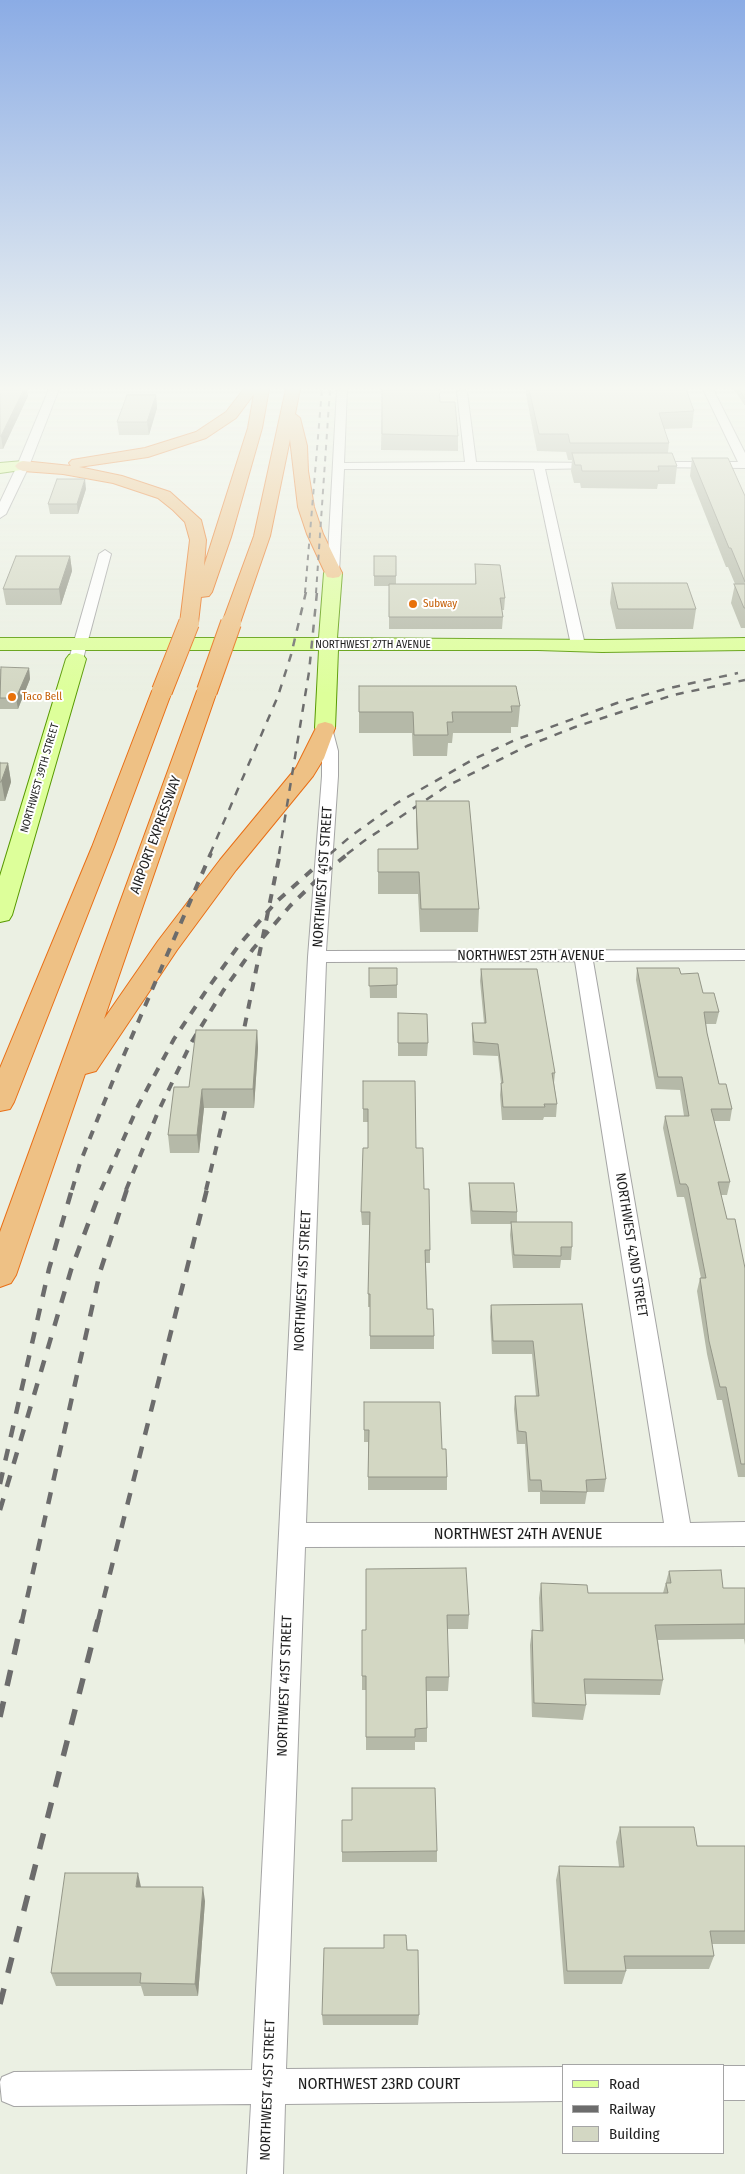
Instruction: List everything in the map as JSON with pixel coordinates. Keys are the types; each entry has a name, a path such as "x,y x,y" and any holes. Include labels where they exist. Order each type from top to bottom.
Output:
{"highway":[{"path":"151,490 164,495 193,520 198,540 189,623"},
{"path":"0,1102 103,847 203,591 223,537 237,490"},
{"name":"AIRPORT EXPRESSWAY","path":"0,1275 262,536 272,490"},
{"path":"303,490 315,534 333,573"},
{"path":"63,1100 166,946 228,865 305,771 313,758 325,728"}],"main road":[{"name":"NORTHWEST 41ST STREET","path":"325,728 333,573"},
{"name":"NORTHWEST 27TH AVENUE","path":"0,644 78,652"},
{"name":"NORTHWEST 27TH AVENUE","path":"0,659 78,652 329,652 578,645 745,644"},
{"path":"515,661 537,655 561,652 578,645 601,656 622,662"},
{"name":"NORTHWEST 39TH STREET","path":"0,915 78,652"},
{"name":"NORTHWEST 27TH AVENUE","path":"329,652 515,661 745,662"}],"street":[{"path":"0,514 11,490"},
{"name":"NORTHWEST 41ST STREET","path":"333,573 338,490"},
{"path":"545,490 578,645"},
{"name":"NORTHWEST 39TH STREET","path":"78,652 105,554"},
{"name":"NORTHWEST 41ST STREET","path":"265,2174 317,957 330,776 330,751 325,728"},
{"name":"NORTHWEST 25TH AVENUE","path":"317,957 745,955"},
{"name":"NORTHWEST 42ND STREET","path":"583,956 679,1534"},
{"name":"NORTHWEST 24TH AVENUE","path":"291,1536 745,1534"},
{"path":"725,2083 745,2083"},
{"name":"NORTHWEST 23RD COURT","path":"14,2089 562,2084"}],"building":[{"path":"53,490 81,490 77,504 48,504"},
{"path":"705,490 743,490 745,496 745,582 731,548 729,548"},
{"path":"16,556 70,556 59,589 3,589"},
{"path":"374,556 396,556 396,576 374,576"},
{"path":"475,564 500,565 505,598 500,598 503,617 389,617 389,584 476,584"},
{"path":"612,583 687,583 696,609 618,609"},
{"path":"734,584 745,584 745,608 744,608"},
{"path":"1,667 29,668 16,698 0,698"},
{"path":"359,686 516,686 520,706 511,706 512,712 452,712 453,722 447,722 448,735 414,735 413,712 359,712"},
{"path":"0,763 8,763 1,782 0,782"},
{"path":"416,801 469,801 479,909 421,909 419,872 378,872 378,849 418,849"},
{"path":"369,968 397,968 397,985 369,986"},
{"path":"637,968 679,968 681,974 698,973 703,993 714,993 719,1012 704,1012 719,1084 726,1084 732,1109 711,1109 730,1182 718,1182 727,1219 735,1219 745,1268 745,1464 741,1464 726,1387 720,1387 709,1341 700,1278 706,1278 688,1187 686,1184 680,1184 665,1116 689,1116 682,1077 658,1077"},
{"path":"481,969 537,969 555,1073 552,1073 557,1104 544,1104 545,1107 503,1107 501,1083 503,1083 498,1044 474,1042 472,1023 486,1023"},
{"path":"398,1013 427,1014 428,1043 398,1043"},
{"path":"196,1030 257,1030 253,1089 202,1089 197,1135 168,1135 174,1087 189,1087"},
{"path":"363,1081 415,1081 416,1148 423,1148 424,1189 429,1189 430,1250 425,1250 427,1309 433,1309 434,1336 370,1336 370,1294 368,1294 370,1212 361,1212 363,1148 368,1148 368,1109 363,1109"},
{"path":"469,1183 514,1183 517,1212 472,1211"},
{"path":"511,1222 572,1222 572,1247 561,1247 561,1256 514,1255"},
{"path":"582,1304 606,1479 586,1480 587,1492 542,1491 541,1480 530,1480 526,1432 518,1431 515,1396 539,1396 533,1341 493,1341 491,1305"},
{"path":"364,1402 440,1402 442,1449 446,1449 447,1477 368,1477 369,1430 364,1430"},
{"path":"466,1568 469,1615 447,1615 449,1677 426,1677 427,1728 415,1729 415,1737 366,1737 366,1676 362,1676 362,1630 366,1630 366,1569"},
{"path":"721,1570 723,1588 745,1588 745,1624 655,1625 663,1680 584,1679 586,1705 534,1703 532,1630 543,1631 541,1583 587,1585 588,1593 668,1593 666,1583 671,1583 669,1571"},
{"path":"352,1788 435,1788 437,1851 342,1852 342,1820 352,1820"},
{"path":"620,1827 694,1827 697,1846 745,1846 745,1931 710,1931 714,1956 624,1956 626,1971 567,1971 559,1866 624,1867"},
{"path":"65,1873 138,1873 136,1887 203,1887 195,1984 140,1983 141,1973 51,1973"},
{"path":"384,1935 406,1935 407,1950 418,1950 419,2015 322,2015 324,1948 384,1948"}],"railway":[{"path":"305,593 314,490"},
{"path":"316,593 323,490"},
{"path":"210,854 278,696 291,655 306,592"},
{"path":"279,854 309,672 317,592"},
{"path":"330,854 351,836 397,803 474,759 515,740 617,703 665,689 738,673"},
{"path":"347,854 447,786 527,746 575,727 673,695 745,680"},
{"path":"72,1190 80,1163 114,1078 211,853"},
{"path":"268,911 280,853"},
{"path":"268,911 331,853"},
{"path":"263,938 290,906 323,874 349,853"},
{"path":"101,1190 138,1106 174,1039 239,945 268,911"},
{"path":"263,938 268,911"},
{"path":"126,1190 158,1112 191,1043 223,991 263,938"},
{"path":"241,1044 263,938"},
{"path":"206,1190 229,1095"},
{"path":"0,1484 49,1269 72,1189"},
{"path":"0,1510 71,1270 101,1189"},
{"path":"22,1621 100,1272 127,1189"},
{"path":"98,1621 207,1189"},
{"path":"0,1717 22,1620"},
{"path":"0,2004 98,1620"}],"place":[{"name":"Subway","path":"413,604"},
{"name":"Taco Bell","path":"12,697"}]}
